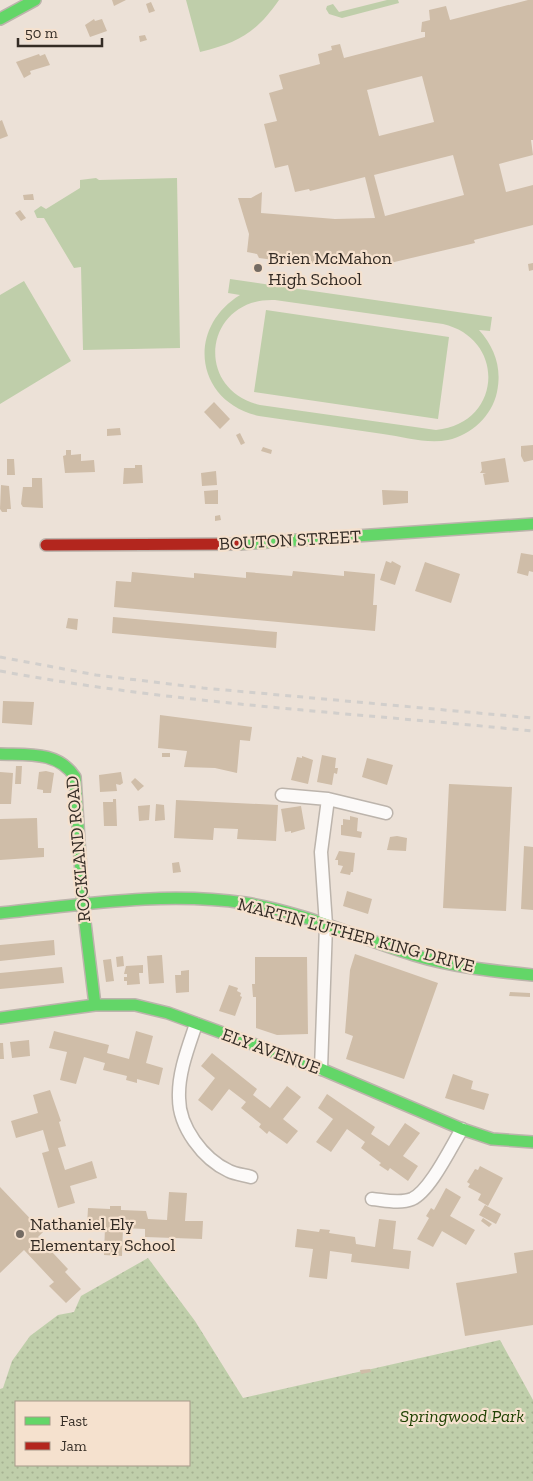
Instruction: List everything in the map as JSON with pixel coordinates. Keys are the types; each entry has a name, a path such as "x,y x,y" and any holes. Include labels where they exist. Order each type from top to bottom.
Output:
{"street":[{"path":"0,19 35,0"},
{"name":"BOUTON STREET","path":"46,545 226,544 327,539 533,524"},
{"name":"ROCKLAND ROAD","path":"0,754 53,757 66,763 75,777 83,906 95,1005"},
{"path":"282,795 328,799 386,813"},
{"path":"322,1069 326,925 321,852 328,799"},
{"name":"MARTIN LUTHER KING DRIVE","path":"0,913 157,898 210,898 272,909 439,962 488,971 533,975"},
{"name":"ELY AVENUE","path":"0,1018 95,1005 136,1005 168,1013 322,1069 462,1129 492,1138 533,1142"},
{"path":"196,1024 182,1069 178,1096 180,1109 192,1140 229,1171 251,1176"},
{"path":"372,1199 401,1202 411,1199 422,1192 462,1129"}],"green space":[{"path":"186,0 279,0 262,21 245,35 225,45 200,52"},
{"path":"387,0 398,0 399,3 342,18 329,14 326,9 327,6 333,4 339,12"},
{"path":"96,178 99,180 177,178 180,348 83,350 81,267 74,268 44,218 37,218 34,211 41,206 46,209 80,188 80,180"},
{"path":"230,279 492,317 490,331 479,330 493,351 498,367 497,392 494,401 485,416 472,429 457,437 440,441 416,440 259,416 238,408 222,396 211,381 205,363 205,345 211,326 222,309 240,295 228,293","holes":["275,300 443,324 464,333 478,346 486,363 488,380 484,398 474,413 458,424 436,430 260,405 238,396 224,381 216,364 216,345 222,328 234,313 251,303"]},
{"path":"24,281 71,361 0,404 0,295"},
{"path":"266,310 449,337 438,419 254,392"},
{"name":"Springwood Park","path":"148,1258 195,1321 243,1398 500,1340 533,1400 533,1481 0,1481 0,1389 3,1388 12,1361 30,1336 58,1315 74,1312 81,1296"}],"building":[{"path":"112,0 126,0 114,6"},
{"path":"533,0 533,140 531,140 533,155 499,164 506,192 533,185 533,225 474,240 475,243 386,264 304,264 259,258 257,254 247,252 249,234 238,198 251,198 262,192 261,213 335,219 375,218 365,177 310,191 309,189 295,192 288,165 275,168 264,124 277,121 269,93 283,89 279,75 320,64 318,54 332,50 331,46 340,44 344,58 425,37 425,32 421,32 422,22 430,20 429,10 446,6 450,20","holes":["422,76 434,122 379,136 367,90","453,155 464,195 385,216 374,175"]},
{"path":"151,2 155,11 149,13 146,4"},
{"path":"94,19 95,21 102,19 107,31 90,37 85,25"},
{"path":"145,35 147,40 140,42 139,36"},
{"path":"39,54 40,56 45,54 50,65 30,71 31,74 24,78 16,62"},
{"path":"2,120 8,136 0,139 0,121"},
{"path":"33,194 34,200 24,200 23,195"},
{"path":"20,210 26,218 21,221 15,213"},
{"path":"533,263 533,270 529,271 528,264"},
{"path":"214,402 230,419 220,429 204,412"},
{"path":"120,428 121,435 107,436 107,429"},
{"path":"240,433 245,443 241,445 236,435"},
{"path":"533,445 533,460 524,462 521,456 521,446"},
{"path":"263,447 272,450 271,454 261,451"},
{"path":"66,450 71,450 71,455 81,454 81,461 94,460 95,472 65,473 63,456 66,455"},
{"path":"505,458 509,482 485,485 483,474 486,473 480,473 482,470 481,462"},
{"path":"7,459 14,459 15,475 7,475"},
{"path":"135,465 142,465 143,483 123,484 124,468 135,468"},
{"path":"216,471 217,485 202,486 201,473"},
{"path":"32,478 42,478 43,508 23,507 21,504 23,487 32,487"},
{"path":"1,485 9,486 11,509 7,509 7,512 2,512 0,509"},
{"path":"218,490 218,504 205,504 204,491"},
{"path":"382,490 408,491 408,503 383,505"},
{"path":"220,515 221,520 215,521 215,516"},
{"path":"521,553 533,555 533,572 529,571 528,576 517,573"},
{"path":"386,561 391,563 392,561 401,566 395,585 380,580"},
{"path":"425,562 460,574 451,603 415,591"},
{"path":"293,571 344,576 344,571 375,574 373,605 377,605 375,631 114,607 116,581 131,582 132,572 194,578 194,573 246,578 246,572 292,576"},
{"path":"113,617 277,632 276,648 112,633"},
{"path":"68,618 78,619 77,630 66,628"},
{"path":"3,701 34,702 32,725 2,723"},
{"path":"160,715 252,727 250,741 240,740 237,773 215,768 184,767 187,751 158,748"},
{"path":"162,753 170,753 170,757 162,757"},
{"path":"322,755 336,758 335,768 338,768 337,774 334,773 332,785 317,782"},
{"path":"302,756 313,760 308,784 291,780 297,757 302,758"},
{"path":"367,758 393,765 387,785 362,777"},
{"path":"16,766 22,766 21,784 15,784"},
{"path":"0,772 13,773 11,804 0,804"},
{"path":"39,772 54,773 51,793 43,793 43,790 37,789"},
{"path":"121,772 123,783 120,785 116,784 117,791 100,792 99,775"},
{"path":"135,778 144,786 138,791 131,782"},
{"path":"449,784 512,787 506,911 443,908"},
{"path":"113,799 116,799 117,826 104,826 103,802 113,802"},
{"path":"176,800 278,805 276,841 237,839 238,829 214,828 213,840 174,838"},
{"path":"156,804 164,805 165,820 155,821"},
{"path":"150,805 149,820 139,821 138,806"},
{"path":"301,806 305,829 291,833 291,831 285,832 281,809"},
{"path":"350,816 358,818 357,831 362,832 361,838 341,835 343,819 350,820"},
{"path":"37,818 38,848 44,848 44,857 0,860 0,819"},
{"path":"390,837 407,838 406,851 387,850"},
{"path":"524,846 533,847 533,910 521,909"},
{"path":"339,851 355,853 353,872 350,875 340,873 343,866 338,865 338,860 335,860"},
{"path":"179,862 181,872 173,873 172,863"},
{"path":"347,891 372,899 368,914 343,906"},
{"path":"54,940 55,955 0,961 0,945"},
{"path":"355,954 438,983 404,1079 346,1059 353,1036 345,1033 350,970"},
{"path":"162,955 164,983 149,984 147,956"},
{"path":"123,956 124,966 117,967 116,957"},
{"path":"255,957 307,957 308,1034 277,1035 256,1028 256,997 253,997 252,984 255,984"},
{"path":"111,959 114,981 106,982 103,960"},
{"path":"143,965 143,973 139,973 140,984 127,985 127,981 124,981 124,977 127,977 127,974 124,974 126,966"},
{"path":"62,967 64,983 0,989 0,973"},
{"path":"189,970 189,992 176,993 175,975 181,975 181,971"},
{"path":"229,985 238,988 237,991 241,993 240,996 242,997 235,1016 219,1011"},
{"path":"510,992 530,993 530,997 509,996"},
{"path":"54,1031 109,1045 107,1053 129,1059 136,1031 153,1036 146,1063 163,1068 159,1085 137,1079 137,1083 126,1080 127,1076 103,1070 105,1063 84,1057 76,1084 60,1080 67,1052 49,1048"},
{"path":"29,1040 30,1056 12,1058 10,1042"},
{"path":"0,1043 3,1043 4,1059 0,1059"},
{"path":"212,1053 257,1089 253,1095 270,1108 287,1086 301,1097 283,1119 298,1131 287,1144 269,1131 267,1134 259,1127 261,1124 241,1108 246,1102 229,1089 212,1111 198,1100 215,1078 201,1066"},
{"path":"453,1074 473,1081 471,1089 489,1094 484,1110 445,1098"},
{"path":"50,1090 61,1121 59,1122 66,1146 58,1148 65,1170 92,1161 97,1178 70,1186 75,1203 58,1208 42,1153 49,1151 43,1130 16,1138 11,1121 38,1113 33,1095"},
{"path":"327,1094 375,1127 371,1134 389,1146 405,1123 420,1133 403,1156 418,1166 408,1181 390,1168 388,1171 379,1165 381,1163 361,1148 365,1142 347,1129 331,1152 316,1142 333,1119 318,1108"},
{"path":"480,1166 503,1178 488,1206 478,1200 481,1194 468,1187 470,1184 467,1182 475,1169 478,1170"},
{"path":"0,1187 43,1232 38,1237 68,1269 65,1272 81,1289 66,1303 49,1286 54,1282 24,1250 0,1273"},
{"path":"446,1188 461,1197 450,1216 475,1230 466,1245 442,1231 433,1247 417,1239 429,1218 426,1216 431,1208 434,1210"},
{"path":"169,1192 187,1193 185,1221 203,1221 202,1239 145,1237 145,1229 123,1228 122,1256 104,1255 105,1227 87,1226 88,1208 110,1209 110,1206 121,1206 121,1210 146,1211 148,1219 167,1220"},
{"path":"485,1205 501,1214 496,1224 479,1215"},
{"path":"483,1218 492,1224 489,1227 481,1221"},
{"path":"379,1219 396,1221 393,1249 411,1251 409,1269 351,1262 352,1254 330,1251 327,1279 309,1277 313,1249 295,1247 297,1229 319,1232 320,1229 330,1230 329,1233 355,1237 356,1244 375,1247"},
{"path":"533,1250 533,1325 465,1336 456,1283 517,1273 514,1253"},
{"path":"370,1369 371,1372 361,1374 360,1370"}],"railway":[{"path":"0,657 96,675 203,688 533,718"},
{"path":"0,671 133,692 199,700 533,731"}],"traffic: fast":[{"path":"0,19 35,0"},
{"path":"239,544 533,524"},
{"path":"0,754 42,756 60,763 75,777 83,906 95,1005"},
{"path":"0,913 122,900 184,898 245,903 309,919 443,963 533,975"},
{"path":"0,1018 95,1005 135,1005 168,1013 321,1069 462,1129 492,1139 533,1142"}],"traffic: jam":[{"path":"46,545 239,544"}],"place":[{"name":"Brien McMahon High School","path":"258,268"},
{"name":"Nathaniel Ely Elementary School","path":"20,1234"}]}
